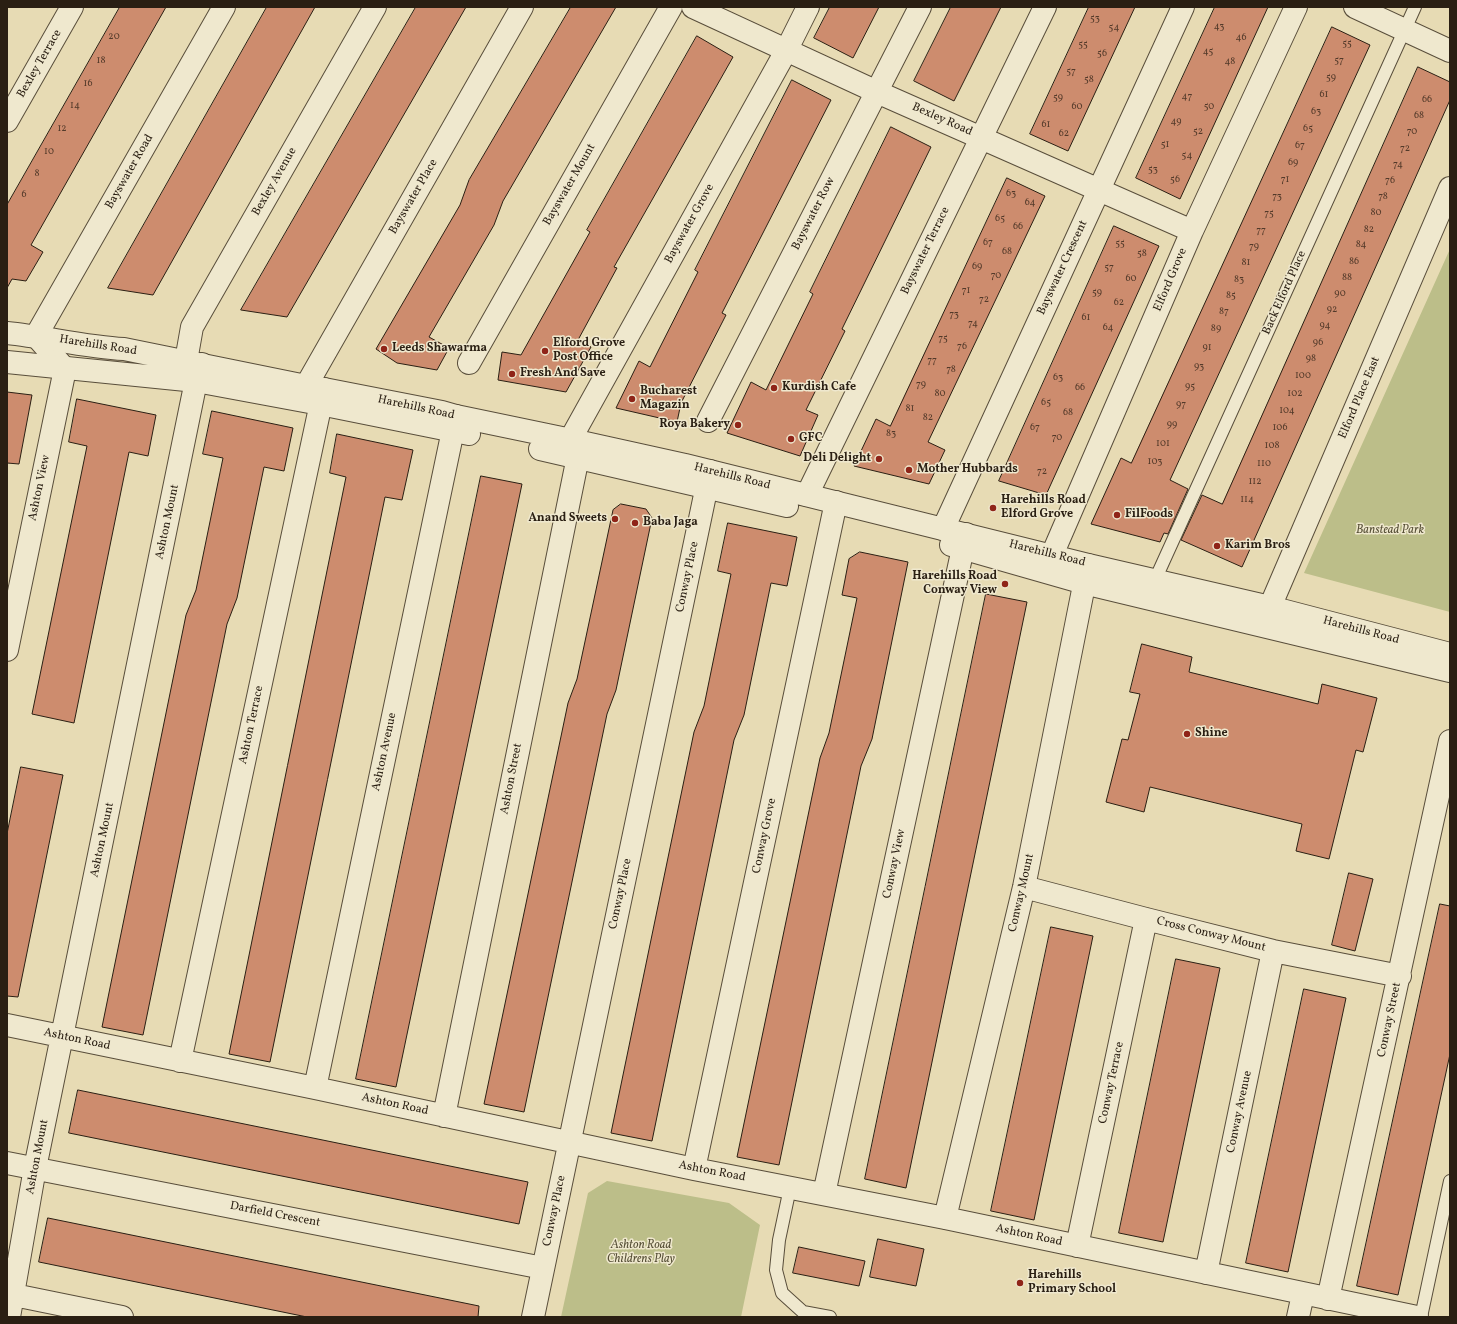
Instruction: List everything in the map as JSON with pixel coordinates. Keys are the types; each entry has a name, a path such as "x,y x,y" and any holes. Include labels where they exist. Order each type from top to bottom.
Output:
{"street":[{"name":"Bexley Terrace","path":"7,121 72,7"},
{"name":"Bayswater Road","path":"36,336 224,7"},
{"name":"Bexley Avenue","path":"195,368 192,327 375,7"},
{"name":"Bayswater Place","path":"317,393 522,7"},
{"name":"Bayswater Mount","path":"469,363 671,7"},
{"name":"Bexley Road","path":"693,7 877,92 1192,231"},
{"name":"Bayswater Grove","path":"576,446 808,7"},
{"name":"Bayswater Row","path":"708,421 920,7"},
{"name":"Bayswater Terrace","path":"807,495 1045,7"},
{"name":"Bayswater Crescent","path":"943,529 1183,7"},
{"name":"Elford Grove","path":"1052,555 1192,231 1296,7"},
{"path":"1355,7 1450,51"},
{"name":"Elford Place East","path":"1270,607 1450,188"},
{"name":"Harehills Road","path":"7,333 36,336 107,348 124,349 195,368 317,393 442,412 454,423 576,446 964,541 1450,671"},
{"path":"36,336 64,369"},
{"name":"Harehills Road","path":"7,362 64,369 195,368"},
{"name":"Ashton Mount","path":"9,1317 35,1168 185,436 195,368"},
{"name":"Ashton View","path":"7,650 64,369"},
{"name":"Ashton Terrace","path":"180,1061 317,393"},
{"name":"Ashton Avenue","path":"315,1088 454,423"},
{"name":"Ashton Street","path":"444,1116 570,497 576,446"},
{"name":"Harehills Road","path":"709,479 807,495 834,509 943,529 964,541 1052,555 1086,574 1155,580 1270,607 1450,654"},
{"name":"Conway Place","path":"532,1317 709,479"},
{"name":"Conway Grove","path":"694,1169 834,509"},
{"name":"Conway View","path":"824,1194 964,541"},
{"name":"Conway Mount","path":"945,1218 1024,887 1086,574"},
{"name":"Conway Street","path":"1328,1299 1400,976 1450,741"},
{"name":"Cross Conway Mount","path":"1024,887 1273,951 1400,976"},
{"name":"Conway Terrace","path":"1078,1246 1146,919"},
{"name":"Conway Avenue","path":"1206,1272 1273,951"},
{"name":"Ashton Road","path":"7,1025 315,1088 694,1169 945,1218 1417,1317"},
{"name":"Darfield Crescent","path":"7,1163 543,1268"},
{"path":"1298,1317 1303,1294"},
{"path":"14,1295 122,1317"}],"lane":[{"name":"Back Elford Place","path":"1155,580 1415,7"},
{"path":"1421,1317 1450,1181"},
{"path":"790,1188 779,1240 776,1270 782,1293 803,1312 830,1317"}],"green space":[{"name":"Banstead Park","path":"1450,249 1450,612 1304,573"},
{"name":"Ashton Road Childrens Play","path":"607,1181 729,1203 760,1225 741,1317 561,1317 588,1193"}],"building":[{"path":"120,7 166,7 31,245 43,252 26,281 12,279 7,288 7,205"},
{"path":"267,7 315,7 153,295 108,288"},
{"path":"416,7 466,7 287,317 241,310"},
{"path":"571,7 616,7 503,201 494,225 429,337 449,348 437,370 397,363 376,349 460,205 469,180"},
{"path":"830,7 879,7 853,58 814,38"},
{"path":"951,7 1001,7 954,101 914,81"},
{"path":"1089,7 1135,7 1068,151 1030,134"},
{"path":"1215,7 1268,7 1180,199 1136,178"},
{"path":"1332,27 1370,45 1170,480 1188,489 1168,534 1164,533 1160,542 1091,524 1121,458 1131,463"},
{"path":"697,36 733,57 614,267 617,268 578,340 591,347 566,392 498,380 502,352 521,355 590,232 587,230"},
{"path":"1418,67 1450,82 1450,100 1242,567 1181,540 1202,495 1222,504"},
{"path":"792,80 831,100 722,313 726,315 681,403 677,422 616,408 639,361 650,367 698,272 695,270"},
{"path":"891,127 931,147 842,329 845,331 806,410 818,415 800,456 727,433 751,382 766,390 813,294 810,292"},
{"path":"1007,178 1045,196 928,442 945,450 929,484 854,466 876,419 890,426"},
{"path":"1114,226 1159,246 1046,495 999,481"},
{"path":"7,392 32,395 19,464 7,463"},
{"path":"77,399 156,415 148,456 129,452 74,723 32,714 87,446 69,442"},
{"path":"212,411 293,428 284,471 264,467 237,598 227,624 143,1035 102,1027 186,615 196,590 223,458 203,454"},
{"path":"337,434 413,450 402,500 385,497 270,1062 229,1054 346,477 330,473"},
{"path":"481,476 522,484 396,1087 356,1079"},
{"path":"621,504 646,509 652,518 616,690 607,714 524,1112 484,1104 568,703 577,679 613,510"},
{"path":"728,523 797,537 787,586 771,583 744,715 734,740 652,1141 611,1133 694,732 704,706 731,574 718,571"},
{"path":"860,552 908,562 872,739 861,766 779,1165 737,1157 820,758 829,733 857,598 842,595 849,559"},
{"path":"986,594 1027,602 906,1188 865,1179"},
{"path":"1142,644 1192,657 1189,672 1318,704 1322,684 1377,698 1363,752 1356,750 1329,859 1296,851 1302,824 1150,787 1144,812 1106,802 1122,739 1128,740 1140,694 1130,692"},
{"path":"21,767 63,775 18,997 7,996 7,834"},
{"path":"1349,873 1373,879 1355,951 1332,945"},
{"path":"1440,904 1450,906 1450,1054 1398,1295 1357,1286"},
{"path":"1051,927 1093,936 1034,1220 991,1211"},
{"path":"1176,959 1220,968 1163,1242 1119,1233"},
{"path":"1304,989 1346,998 1288,1272 1246,1263"},
{"path":"78,1090 528,1182 519,1224 69,1133"},
{"path":"48,1218 479,1306 478,1317 307,1317 39,1262"},
{"path":"878,1239 924,1249 916,1286 870,1277"},
{"path":"799,1247 865,1261 859,1286 793,1273"}],"place":[{"name":"Leeds Shawarma","path":"384,349"},
{"name":"Elford Grove Post Office","path":"545,351"},
{"name":"Fresh And Save","path":"512,374"},
{"name":"Kurdish Cafe","path":"774,388"},
{"name":"Bucharest Magazin","path":"632,399"},
{"name":"Roya Bakery","path":"738,425"},
{"name":"GFC","path":"791,439"},
{"name":"Deli Delight","path":"879,459"},
{"name":"Mother Hubbards","path":"909,470"},
{"name":"Harehills Road Elford Grove","path":"993,508"},
{"name":"FilFoods","path":"1117,515"},
{"name":"Anand Sweets","path":"615,519"},
{"name":"Baba Jaga","path":"635,523"},
{"name":"Karim Bros","path":"1217,546"},
{"name":"Harehills Road Conway View","path":"1005,584"},
{"name":"Shine","path":"1187,734"},
{"name":"Harehills Primary School","path":"1020,1283"}]}
